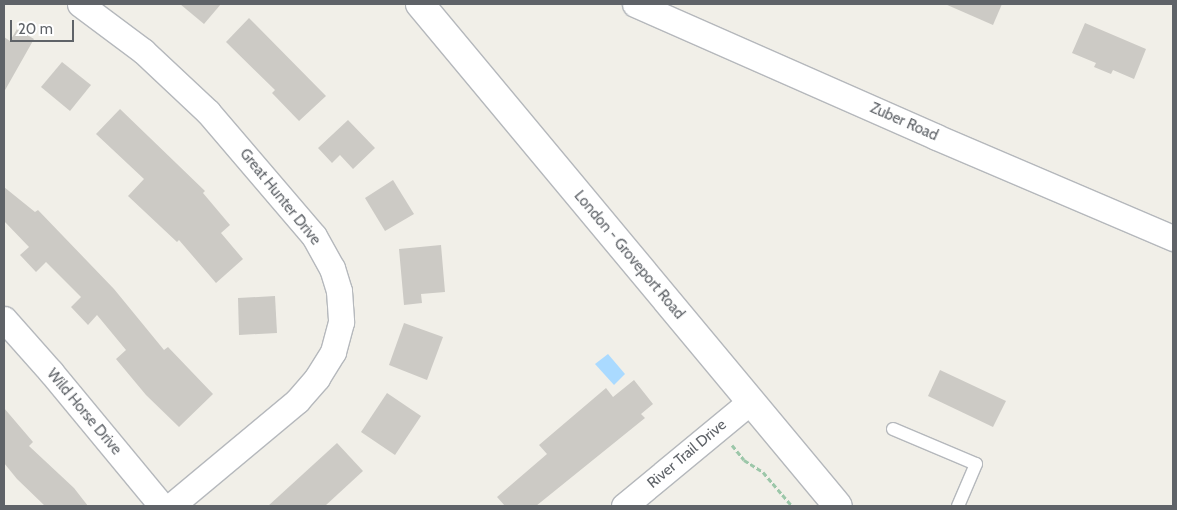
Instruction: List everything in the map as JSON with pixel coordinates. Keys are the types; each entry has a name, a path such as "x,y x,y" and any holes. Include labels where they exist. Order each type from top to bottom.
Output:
{"main road":[{"name":"London - Groveport Road","path":"420,4 838,506"}],"street":[{"name":"Great Hunter Drive","path":"80,4 143,51 208,112 314,236 332,268 339,291 341,322 333,352 317,378 297,401 170,506"},
{"name":"Zuber Road","path":"635,4 945,141 1173,238"},
{"name":"Wild Horse Drive","path":"4,320 51,372 162,506"},
{"name":"River Trail Drive","path":"624,506 751,401"}],"lane":[{"path":"893,429 976,464 958,506"}],"path":[{"path":"718,428 744,460 763,472 792,506"}],"water":[{"path":"608,354 625,374 614,385 595,364"}],"building":[{"path":"180,4 221,4 204,24"},
{"path":"945,4 1002,4 993,25"},
{"path":"249,18 326,96 299,121 272,93 275,90 226,42"},
{"path":"1085,23 1146,49 1134,79 1113,70 1111,74 1094,67 1096,63 1072,53"},
{"path":"17,29 34,39 4,92 4,37 10,41"},
{"path":"62,62 91,85 70,111 41,87"},
{"path":"120,109 205,191 203,193 230,225 221,233 243,259 216,283 179,240 177,242 128,196 144,179 96,134"},
{"path":"348,120 375,148 353,169 340,155 332,163 318,148"},
{"path":"393,180 414,214 385,231 365,198"},
{"path":"4,187 35,212 38,210 114,289 164,350 168,347 213,394 179,427 146,395 116,359 126,350 97,315 88,325 71,307 81,297 46,262 36,272 20,255 29,247 4,221"},
{"path":"441,245 445,292 421,294 422,303 404,305 399,249"},
{"path":"275,296 277,333 239,335 238,298"},
{"path":"404,323 443,337 427,380 389,365"},
{"path":"940,370 1006,401 993,427 928,396"},
{"path":"634,380 653,404 641,414 645,418 536,506 505,506 497,497 547,454 539,445 606,388 613,397"},
{"path":"387,393 421,416 395,455 361,432"},
{"path":"4,408 33,442 29,446 74,488 88,506 45,506 17,479 4,463"},
{"path":"337,443 363,471 325,506 268,506"}]}
